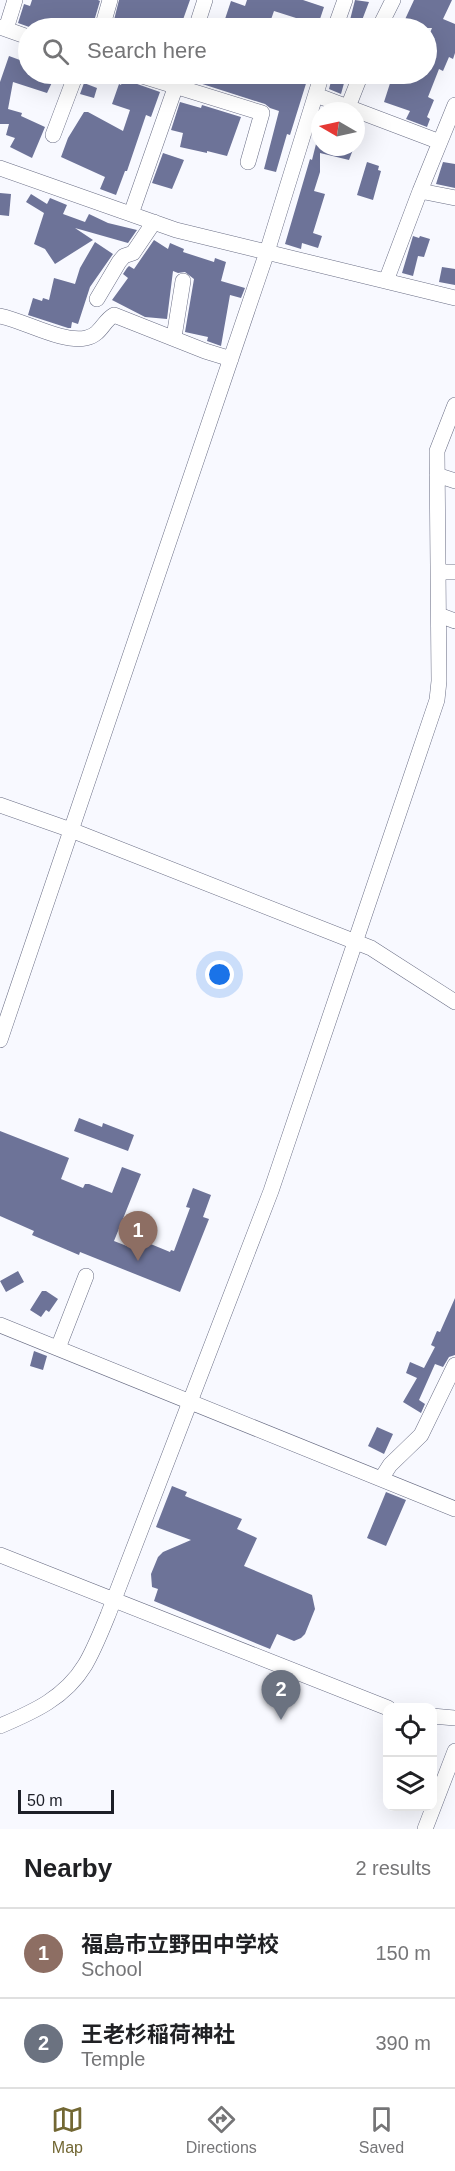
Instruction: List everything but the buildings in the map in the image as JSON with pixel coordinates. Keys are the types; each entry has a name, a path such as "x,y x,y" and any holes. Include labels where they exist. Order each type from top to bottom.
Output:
{"street":[{"path":"15,0 3,28 18,33"},
{"path":"105,18 110,0"},
{"path":"200,18 206,0"},
{"path":"339,18 345,0"},
{"path":"384,18 393,0"},
{"path":"53,135 72,84"},
{"path":"131,214 177,84"},
{"path":"188,84 262,113 248,162"},
{"path":"0,1040 267,252 319,84"},
{"path":"350,102 357,84"},
{"path":"316,95 335,102"},
{"path":"386,281 455,105"},
{"path":"365,113 440,142"},
{"path":"0,168 176,230 455,298"},
{"path":"420,191 455,198"},
{"path":"97,300 119,262 124,256 133,253 154,222"},
{"path":"174,337 183,281"},
{"path":"0,316 68,338 87,338 100,331 108,318 114,315 231,359"},
{"path":"0,1726 40,1708 57,1697 85,1666 114,1600 192,1402 272,1191 437,700 439,615 437,451 455,405"},
{"path":"437,475 455,482"},
{"path":"438,572 455,572"},
{"path":"439,615 455,621"},
{"path":"0,805 72,830 371,948 455,1002"},
{"path":"58,1348 86,1276"},
{"path":"1,1327 455,1509"},
{"path":"381,1479 390,1465 421,1435 455,1365"},
{"path":"0,1555 383,1705"},
{"path":"437,1716 455,1718"},
{"path":"425,1829 455,1751"}],"place":[{"name":"福島市立野田中学校","path":"138,1261"},
{"name":"王老杉稲荷神社","path":"281,1720"}]}
